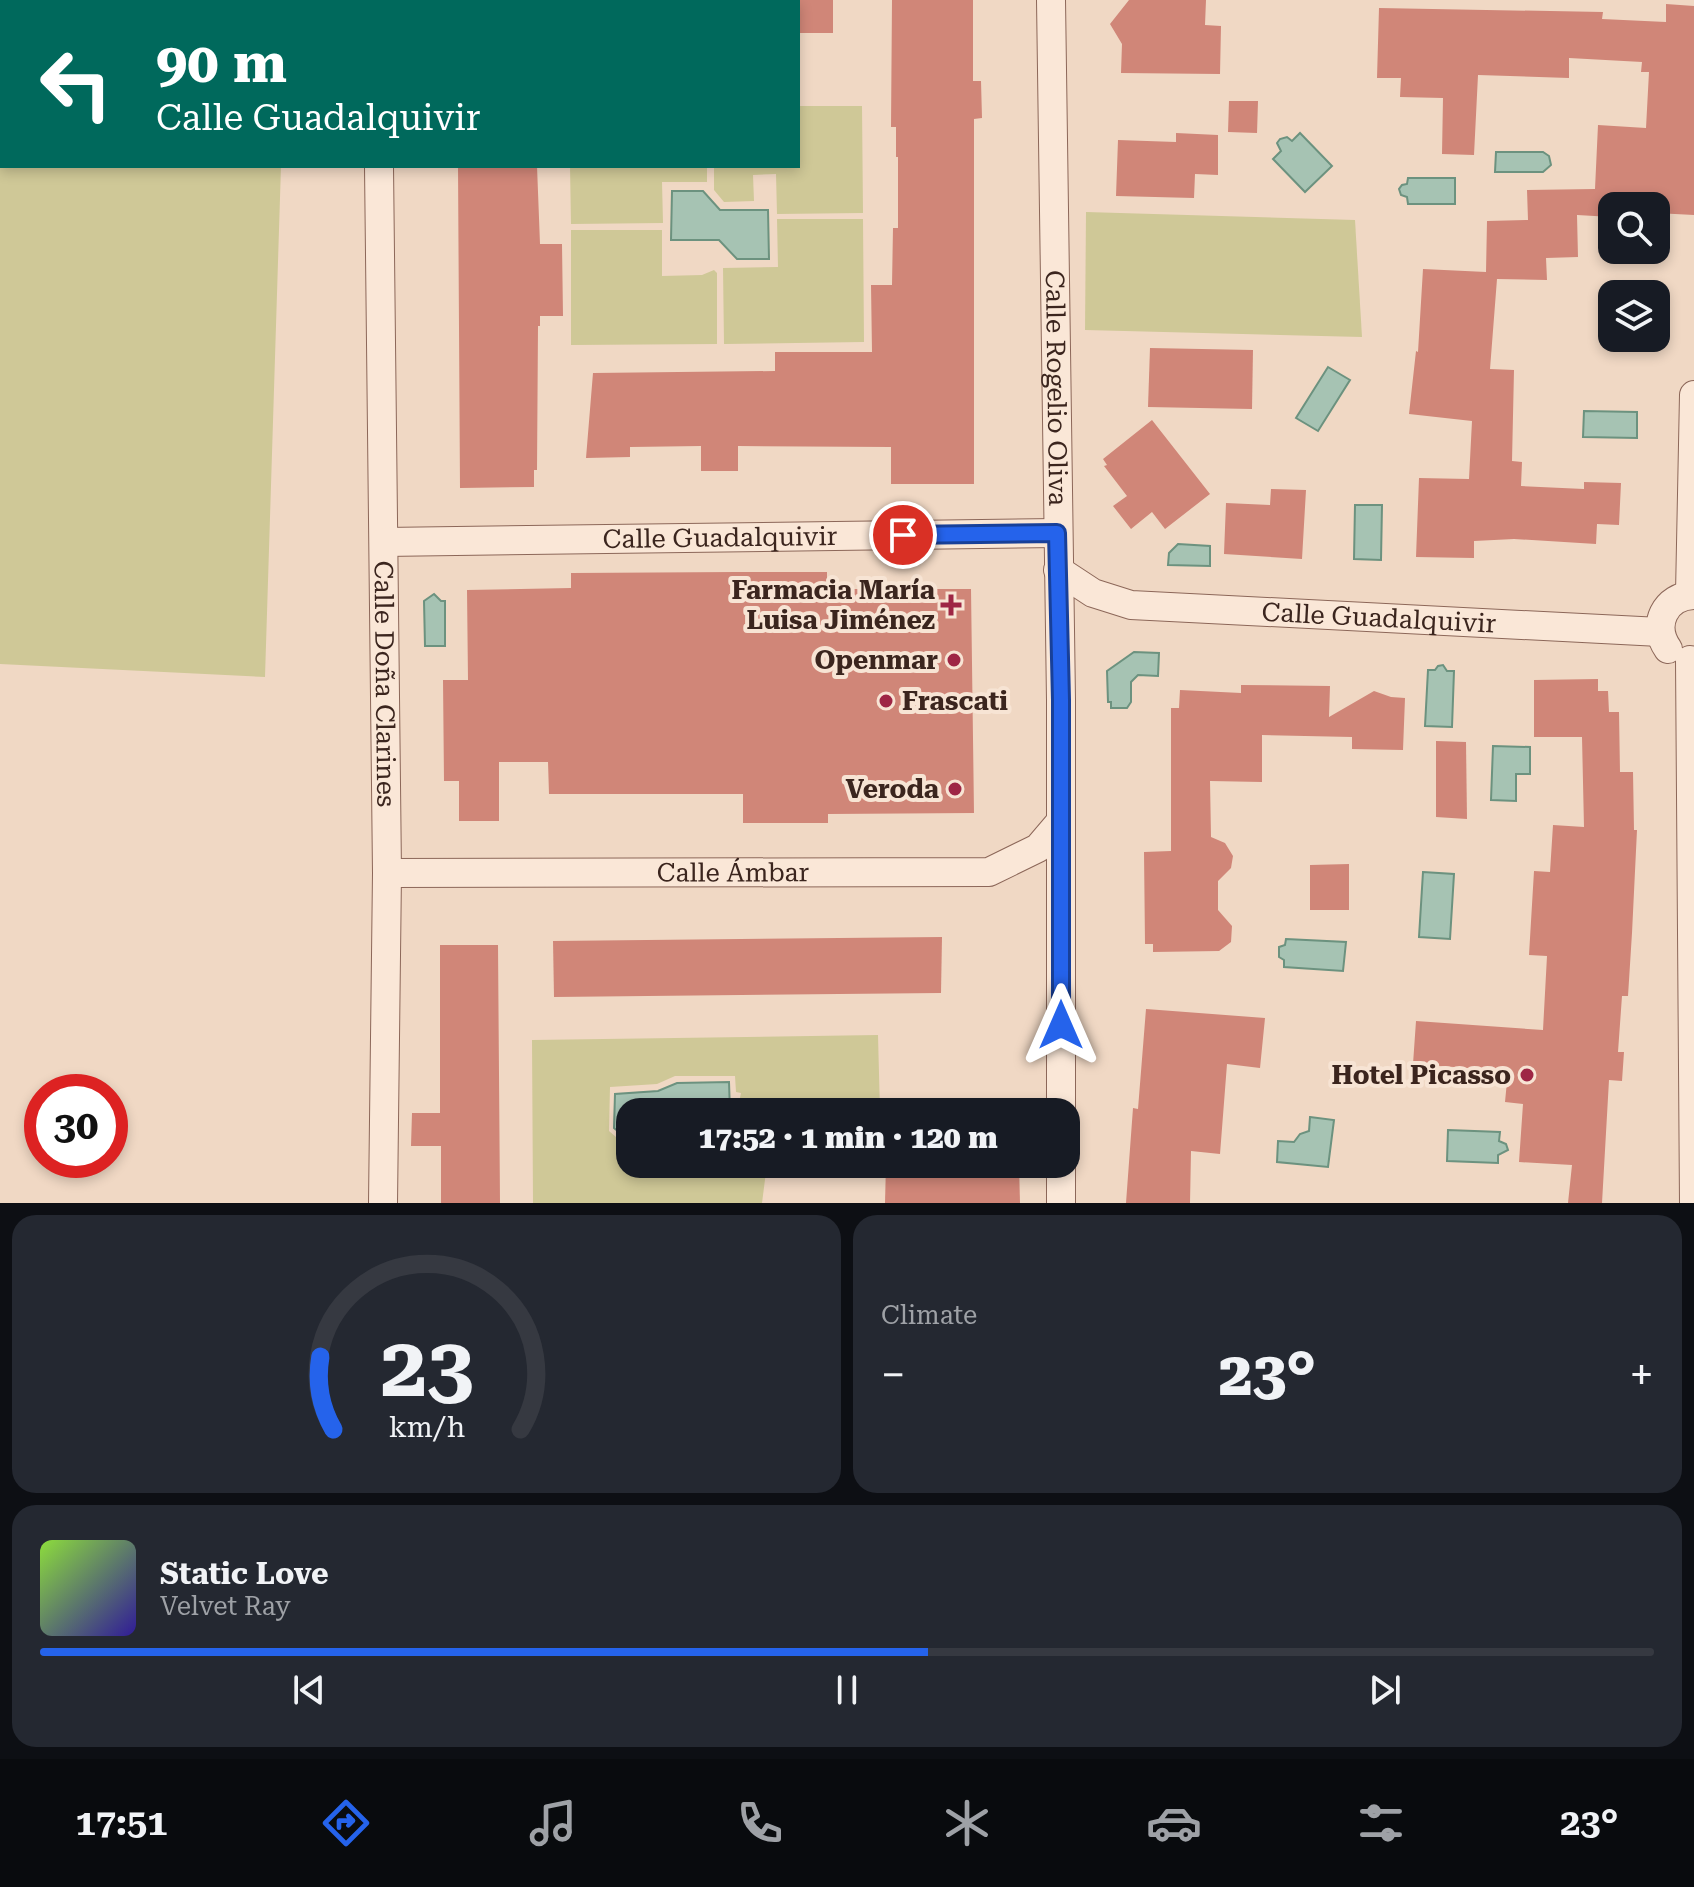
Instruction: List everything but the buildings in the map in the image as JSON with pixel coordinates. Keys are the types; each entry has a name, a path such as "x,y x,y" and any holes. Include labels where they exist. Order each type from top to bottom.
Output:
{"street":[{"name":"Calle Rogelio Oliva","path":"1051,0 1061,821 1061,1098"},
{"name":"Calle Doña Clarines","path":"379,168 387,873 383,1203"},
{"path":"1694,395 1692,594 1670,603 1663,612 1660,632 1670,651 1679,657 1692,659 1694,1203"},
{"name":"Calle Guadalquivir","path":"384,542 1057,533"},
{"name":"Calle Guadalquivir","path":"1058,570 1093,593 1131,605 1660,632"},
{"name":"Calle Ámbar","path":"387,873 989,872 1038,848 1061,821"},
{"path":"1061,1178 1061,1203"}],"shaded area":[{"path":"800,106 862,106 863,213 777,214 776,174 753,175 754,201 724,202 714,190 714,168 800,168"},
{"path":"1300,133 1332,166 1305,192 1273,159 1281,151 1277,143 1280,139 1287,137 1292,141"},
{"path":"1496,152 1543,152 1549,156 1551,165 1543,172 1495,172"},
{"path":"0,168 281,168 265,677 0,664"},
{"path":"570,168 707,168 707,182 662,182 663,223 571,224"},
{"path":"1408,178 1455,178 1455,204 1408,204 1407,197 1401,195 1399,189 1407,184"},
{"path":"672,191 703,191 720,210 768,210 769,259 737,259 719,240 671,240"},
{"path":"1086,212 1355,220 1362,337 1085,330"},
{"path":"777,219 863,219 864,342 724,344 723,268 778,267"},
{"path":"571,230 662,230 662,276 702,275 714,270 717,273 717,344 571,345"},
{"path":"1328,367 1350,380 1318,431 1296,418"},
{"path":"1584,411 1637,412 1637,438 1583,437"},
{"path":"1355,505 1382,505 1381,560 1354,559"},
{"path":"1178,544 1210,546 1210,566 1168,565 1169,553"},
{"path":"434,594 445,601 445,646 425,646 424,601"},
{"path":"1134,652 1159,653 1158,676 1138,675 1131,682 1131,702 1127,708 1111,708 1107,671"},
{"path":"1443,665 1447,671 1454,671 1452,727 1425,726 1428,670"},
{"path":"1493,746 1530,747 1530,774 1516,774 1516,801 1491,800"},
{"path":"1423,872 1454,874 1450,939 1419,937"},
{"path":"1286,939 1346,942 1343,971 1284,967 1284,960 1279,957 1279,947 1285,945"},
{"path":"878,1035 880,1098 740,1098 741,1093 736,1092 735,1076 675,1076 657,1084 610,1087 609,1131 616,1137 616,1178 765,1178 762,1203 533,1203 532,1040"},
{"path":"729,1082 730,1098 616,1098 616,1130 614,1128 615,1094 658,1091 677,1083"},
{"path":"1310,1117 1334,1120 1328,1167 1277,1162 1278,1141 1294,1142 1300,1134 1309,1131"},
{"path":"1448,1130 1500,1132 1499,1141 1506,1144 1508,1150 1498,1155 1498,1163 1447,1161"}],"place":[{"name":"Farmacia María Luisa Jiménez","path":"951,605"},
{"name":"Openmar","path":"954,660"},
{"name":"Frascati","path":"886,701"},
{"name":"Veroda","path":"955,789"},
{"name":"Hotel Picasso","path":"1527,1075"}],"route":[{"path":"903,535 1057,533 1061,700 1061,1025"}]}
